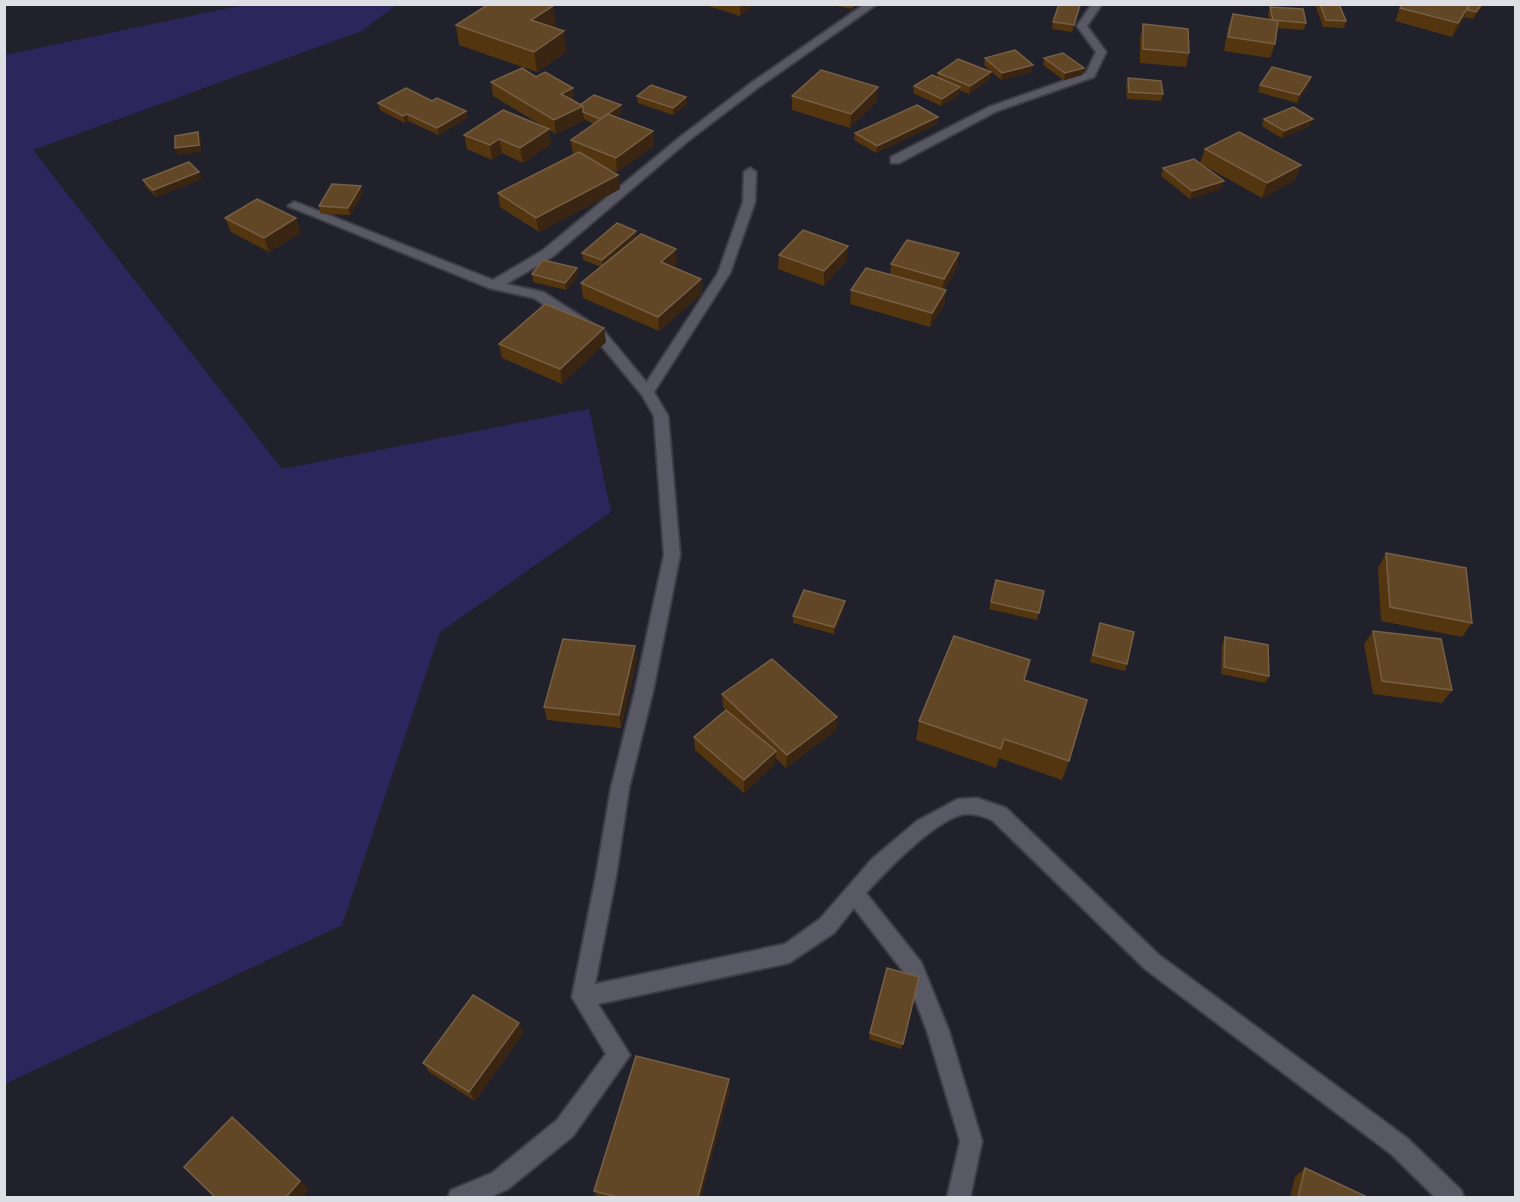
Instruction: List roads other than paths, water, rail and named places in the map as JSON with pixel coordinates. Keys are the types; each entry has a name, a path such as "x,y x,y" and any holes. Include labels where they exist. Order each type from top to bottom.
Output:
{"street":[{"path":"494,285 547,254 684,139 755,85 872,4"},
{"path":"895,160 993,109 1090,75 1101,52 1082,26 1097,4"},
{"path":"647,392 724,273 749,202 750,172"},
{"path":"294,206 494,285 538,295 599,334 647,392 661,416 672,555 644,691 620,788 606,876 582,997 619,1055 565,1128 500,1181 459,1197"},
{"path":"582,997 789,953 827,926 879,865 924,827 958,807 977,806 999,814 1152,962 1399,1146 1453,1197"},
{"path":"854,893 914,969 938,1031 971,1141 958,1197"}]}
